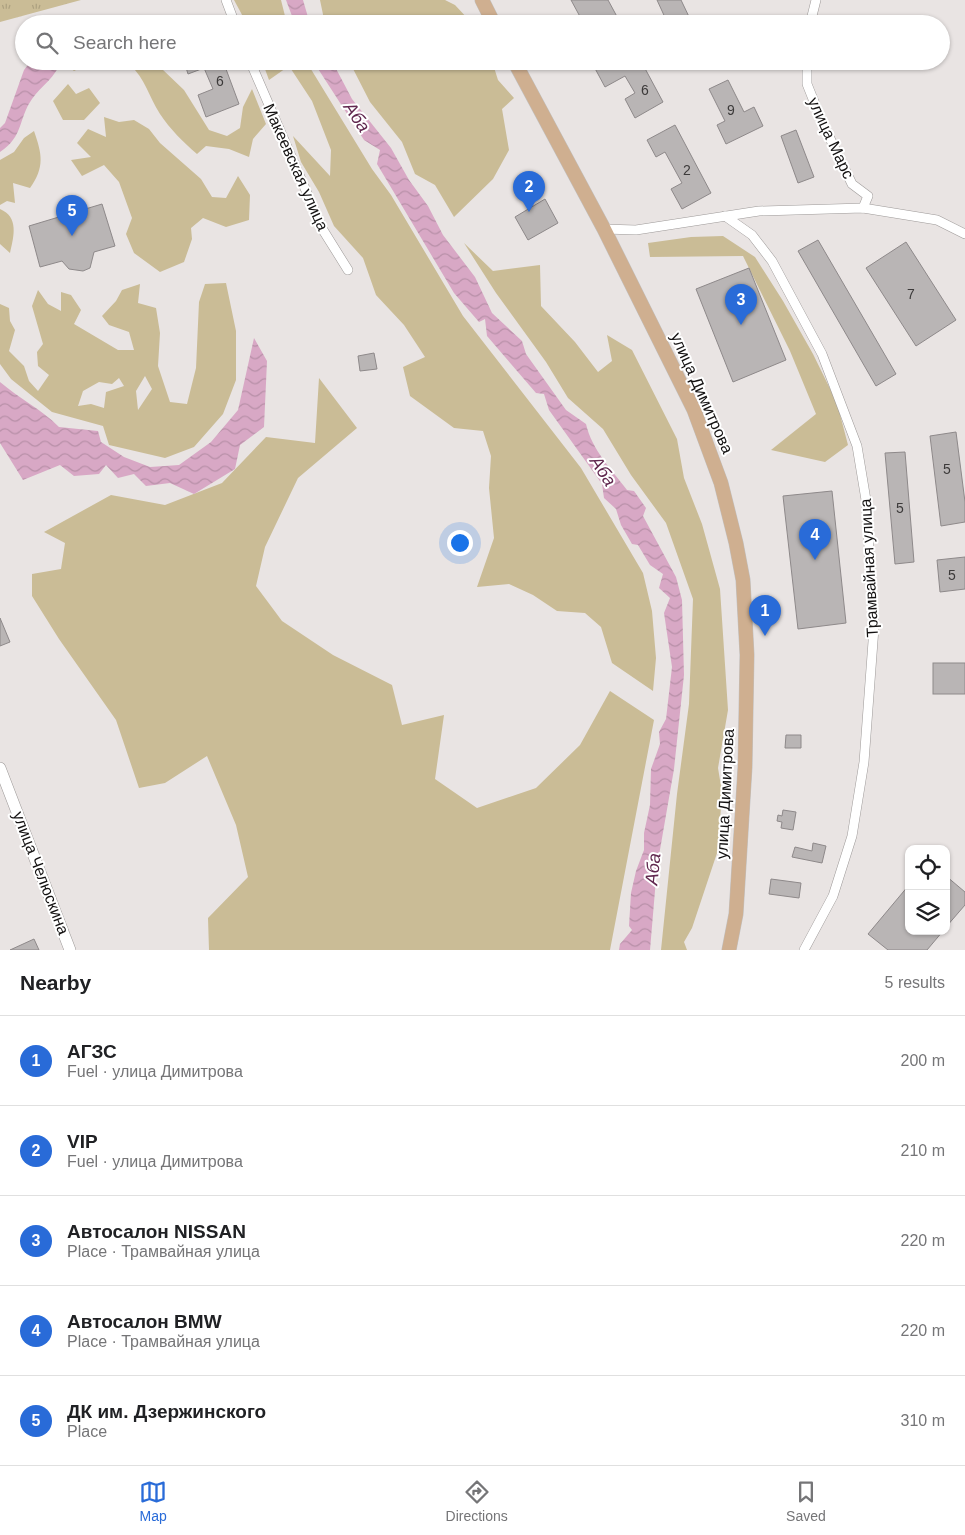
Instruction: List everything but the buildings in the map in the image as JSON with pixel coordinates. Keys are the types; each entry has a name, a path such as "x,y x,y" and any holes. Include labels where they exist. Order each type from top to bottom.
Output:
{"main road":[{"path":"482,0 490,15"},
{"name":"улица Димитрова","path":"519,70 604,229 694,410 721,483 743,580 747,655 744,801 736,914 729,950"}],"street":[{"path":"226,0 232,15"},
{"path":"812,15 816,0"},
{"name":"Макеевская улица","path":"254,70 323,230 348,270"},
{"name":"улица Марс","path":"807,70 807,84 852,184 868,196 863,208"},
{"path":"604,229 636,230 759,211 863,208 937,220 965,234"},
{"name":"Трамвайная улица","path":"725,216 752,235 772,261 822,354 857,446 866,500 874,628 864,762 852,836 832,896 804,950"},
{"name":"улица Челюскина","path":"0,768 70,950"}],"green space":[{"path":"0,0 81,0 26,15 15,15 15,18 0,22"},
{"path":"234,0 281,0 285,15 242,15"},
{"path":"320,0 445,0 455,5 464,15 323,15"},
{"path":"135,70 163,70 184,90 209,130 227,136 240,128 243,107 252,89 266,124 253,139 249,157 229,149 206,146 197,154 168,125 156,108"},
{"path":"265,70 283,70 269,80"},
{"path":"292,70 312,70 372,169 391,195 463,316 581,468 643,573 652,611 656,658 653,691 612,663 601,627 585,613 557,611 533,595 509,584 477,587 494,538 489,488 491,456 483,431 454,428 410,396 403,367 425,357 404,325 376,295 363,258 334,226 319,192 301,162 293,136 330,176 331,150 312,101"},
{"path":"354,70 495,70 498,80 514,98 502,109 509,150 493,179 454,217 435,185 415,174 402,142 370,102"},
{"path":"68,84 76,94 89,88 100,103 84,120 63,120 53,101"},
{"path":"104,117 119,122 134,120 149,129 160,143 201,179 212,197 226,198 238,176 250,195 249,220 226,227 203,218 191,228 192,239 184,262 160,272 134,253 126,234 132,218 119,182 104,165 82,176 71,160 91,157 77,143 88,129 106,137"},
{"path":"34,131 41,160 35,180 30,188 13,183 15,203 7,201 0,205 0,160 14,152 24,138"},
{"path":"0,209 6,212 13,222 14,234 10,253 0,244"},
{"path":"723,236 755,257 813,354 837,403 848,445 825,462 771,450 816,414 790,351 743,256 650,257 648,243 691,237"},
{"path":"464,243 493,271 540,265 541,306 575,342 598,372 612,361 607,335 632,350 677,439 684,478 702,524 720,589 728,710 718,768 722,792 718,850 692,928 684,942 687,950 661,950 677,794 689,704 693,599 666,523 631,475 603,429 568,398 546,362 496,293"},
{"path":"226,283 236,331 236,380 223,414 194,447 165,458 109,445 103,426 52,412 11,379 0,364 0,304 9,308 10,321 15,330 9,351 24,366 29,381 38,391 49,375 38,366 37,352 43,344 32,306 38,290 48,304 61,311 61,292 71,295 81,310 74,324 118,350 134,350 129,332 109,325 102,316 116,301 122,290 140,284 138,303 156,308 160,333 158,366 170,402 187,404 196,368 199,302 205,284","holes":["145,376 152,389 138,410 136,391","119,378 124,386 106,392 104,408 91,404 78,406 83,391 99,382 112,384"]},
{"path":"319,378 357,428 298,478 265,547 256,586 282,621 333,655 392,685 402,725 444,715 435,779 477,808 536,788 580,745 610,691 654,720 610,950 209,950 208,918 248,877 236,825 207,756 165,783 139,788 116,720 59,639 32,596 32,574 61,569 65,543 44,532 111,495 165,505 222,483 266,437 315,443"}],"water":[{"path":"286,0 303,0 307,15 292,15"},
{"path":"24,70 57,70 32,99 13,140 0,152 0,128 5,123"},
{"name":"Аба","path":"319,70 337,70 352,99 391,148 409,180 428,206 443,235 475,277 492,313 522,341 526,354 566,410 586,424 593,442 603,459 627,490 634,491 646,508 643,516 676,577 682,600 684,675 674,769 657,867 650,950 619,950 620,944 632,930 629,926 631,893 636,871 644,850 644,833 650,805 651,769 660,744 659,732 666,719 672,667 664,613 670,598 659,588 663,574 650,565 638,545 632,544 621,525 616,509 604,498 602,484 549,410 544,394 536,393 487,336 485,319 479,322 454,293 377,164 380,150 364,140"},
{"path":"254,338 267,361 264,427 240,445 235,469 194,494 170,483 146,486 134,474 118,478 106,465 99,474 74,476 60,465 23,480 0,443 0,382 59,427 98,431 101,442 124,457 150,467 179,465 211,442 238,410"}],"place":[{"name":"VIP","path":"529,212"},
{"name":"ДК им. Дзержинского","path":"72,236"},
{"name":"Автосалон NISSAN","path":"741,325"},
{"name":"Автосалон BMW","path":"815,560"},
{"name":"АГЗС","path":"765,636"}]}
